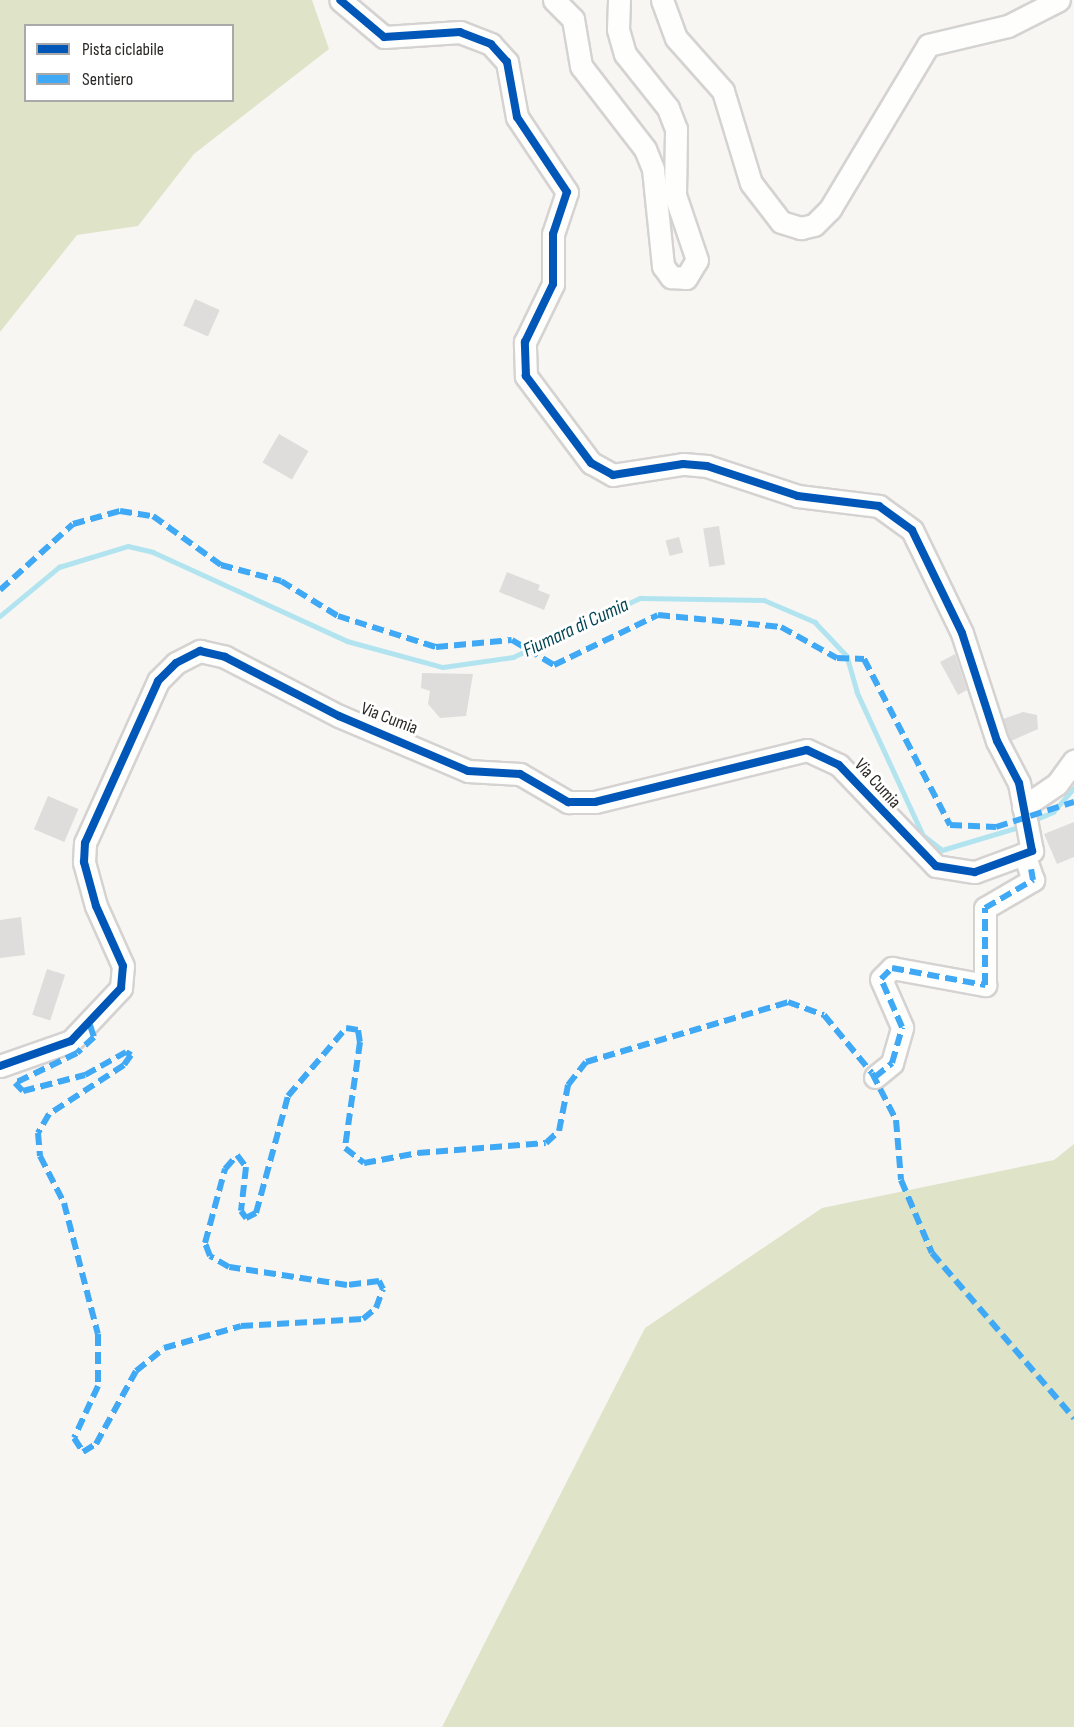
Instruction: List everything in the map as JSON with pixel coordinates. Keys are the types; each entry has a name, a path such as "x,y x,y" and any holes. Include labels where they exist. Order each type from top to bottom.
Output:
{"street":[{"path":"340,0 384,37 460,32 491,44 507,62 517,117 567,192 553,234 553,284 525,342 526,376 579,449 613,475 697,464 798,496 869,504 906,524 922,545 962,633 1024,810 1027,847 1033,879 985,908 984,985 892,968 881,979 902,1027 892,1063 875,1077"},
{"path":"554,0 573,20 578,57 587,76 649,158 663,266 679,280 693,273 697,260 674,188 674,121 625,54 618,28 619,0"},
{"path":"662,0 671,32 727,98 751,183 780,222 801,228 814,225 830,209 927,45 1008,26 1059,0"},
{"name":"Via Cumia","path":"0,1066 72,1041 122,988 123,966 96,906 84,862 85,843 158,681 176,663 200,651 225,657 339,716 468,771 520,774 568,802 595,802 807,750 839,765 936,866 975,872 1027,847"},
{"path":"1024,810 1057,784 1074,761"}],"green space":[{"path":"0,0 312,0 329,49 194,154 138,226 77,235 0,332"},
{"path":"1074,1144 1074,1727 442,1727 645,1328 822,1208 1054,1160"}],"building":[{"path":"195,299 220,310 208,336 183,325"},
{"path":"279,434 308,451 292,480 262,463"},
{"path":"719,526 725,565 709,567 703,529"},
{"path":"679,537 683,552 670,556 665,541"},
{"path":"507,572 540,585 538,590 550,595 544,610 499,592"},
{"path":"955,654 967,690 958,695 940,662"},
{"path":"422,673 473,674 466,716 440,718 428,704 430,691 421,688"},
{"path":"1023,712 1037,715 1038,729 1011,741 1003,719"},
{"path":"48,796 78,809 64,842 34,829"},
{"path":"1074,822 1074,857 1057,864 1044,834"},
{"path":"21,917 25,955 0,958 0,920"},
{"path":"47,969 65,975 50,1021 32,1015"}],"waterway":[{"name":"Fiumara di Cumia","path":"0,616 59,567 128,546 153,552 347,641 443,667 513,657 640,598 764,600 815,622 847,656 857,692 923,835 942,850 1022,826"},
{"name":"Fiumara di Cumia","path":"1032,821 1053,812 1074,788"}],"marked path":[{"path":"0,590 73,524 120,511 153,516 221,565 281,581 338,616 436,647 512,640 554,665 658,615 781,627 837,658 864,659 950,825 996,827 1074,802"},
{"path":"875,1077 892,1063 902,1027 881,979 892,968 985,985 985,908 1033,880 1031,869"},
{"path":"90,1025 94,1037 77,1053 15,1083 23,1091 85,1075 126,1052 131,1055 124,1065 49,1114 38,1133 40,1156 64,1203 98,1334 98,1386 74,1438 83,1452 96,1444 136,1371 164,1348 241,1326 363,1319 376,1308 383,1289 379,1281 347,1285 229,1267 210,1256 205,1243 225,1169 237,1155 246,1167 241,1211 246,1218 256,1213 288,1096 346,1028 358,1030 360,1042 345,1148 364,1163 418,1153 546,1143 559,1131 568,1085 586,1062 788,1002 824,1015 872,1073 896,1120 901,1180 932,1253 1074,1418"}],"cycle path":[{"path":"0,1066 71,1041 121,988 123,966 96,906 84,862 85,843 158,681 176,663 200,651 225,657 339,716 468,771 520,774 568,802 595,802 807,750 839,765 936,866 975,872 1032,851 1019,783 997,741 962,633 912,530 879,506 798,496 707,466 683,464 613,475 591,463 526,376 525,342 553,284 553,234 567,192 517,117 507,62 491,44 460,32 384,37 340,0"}]}
